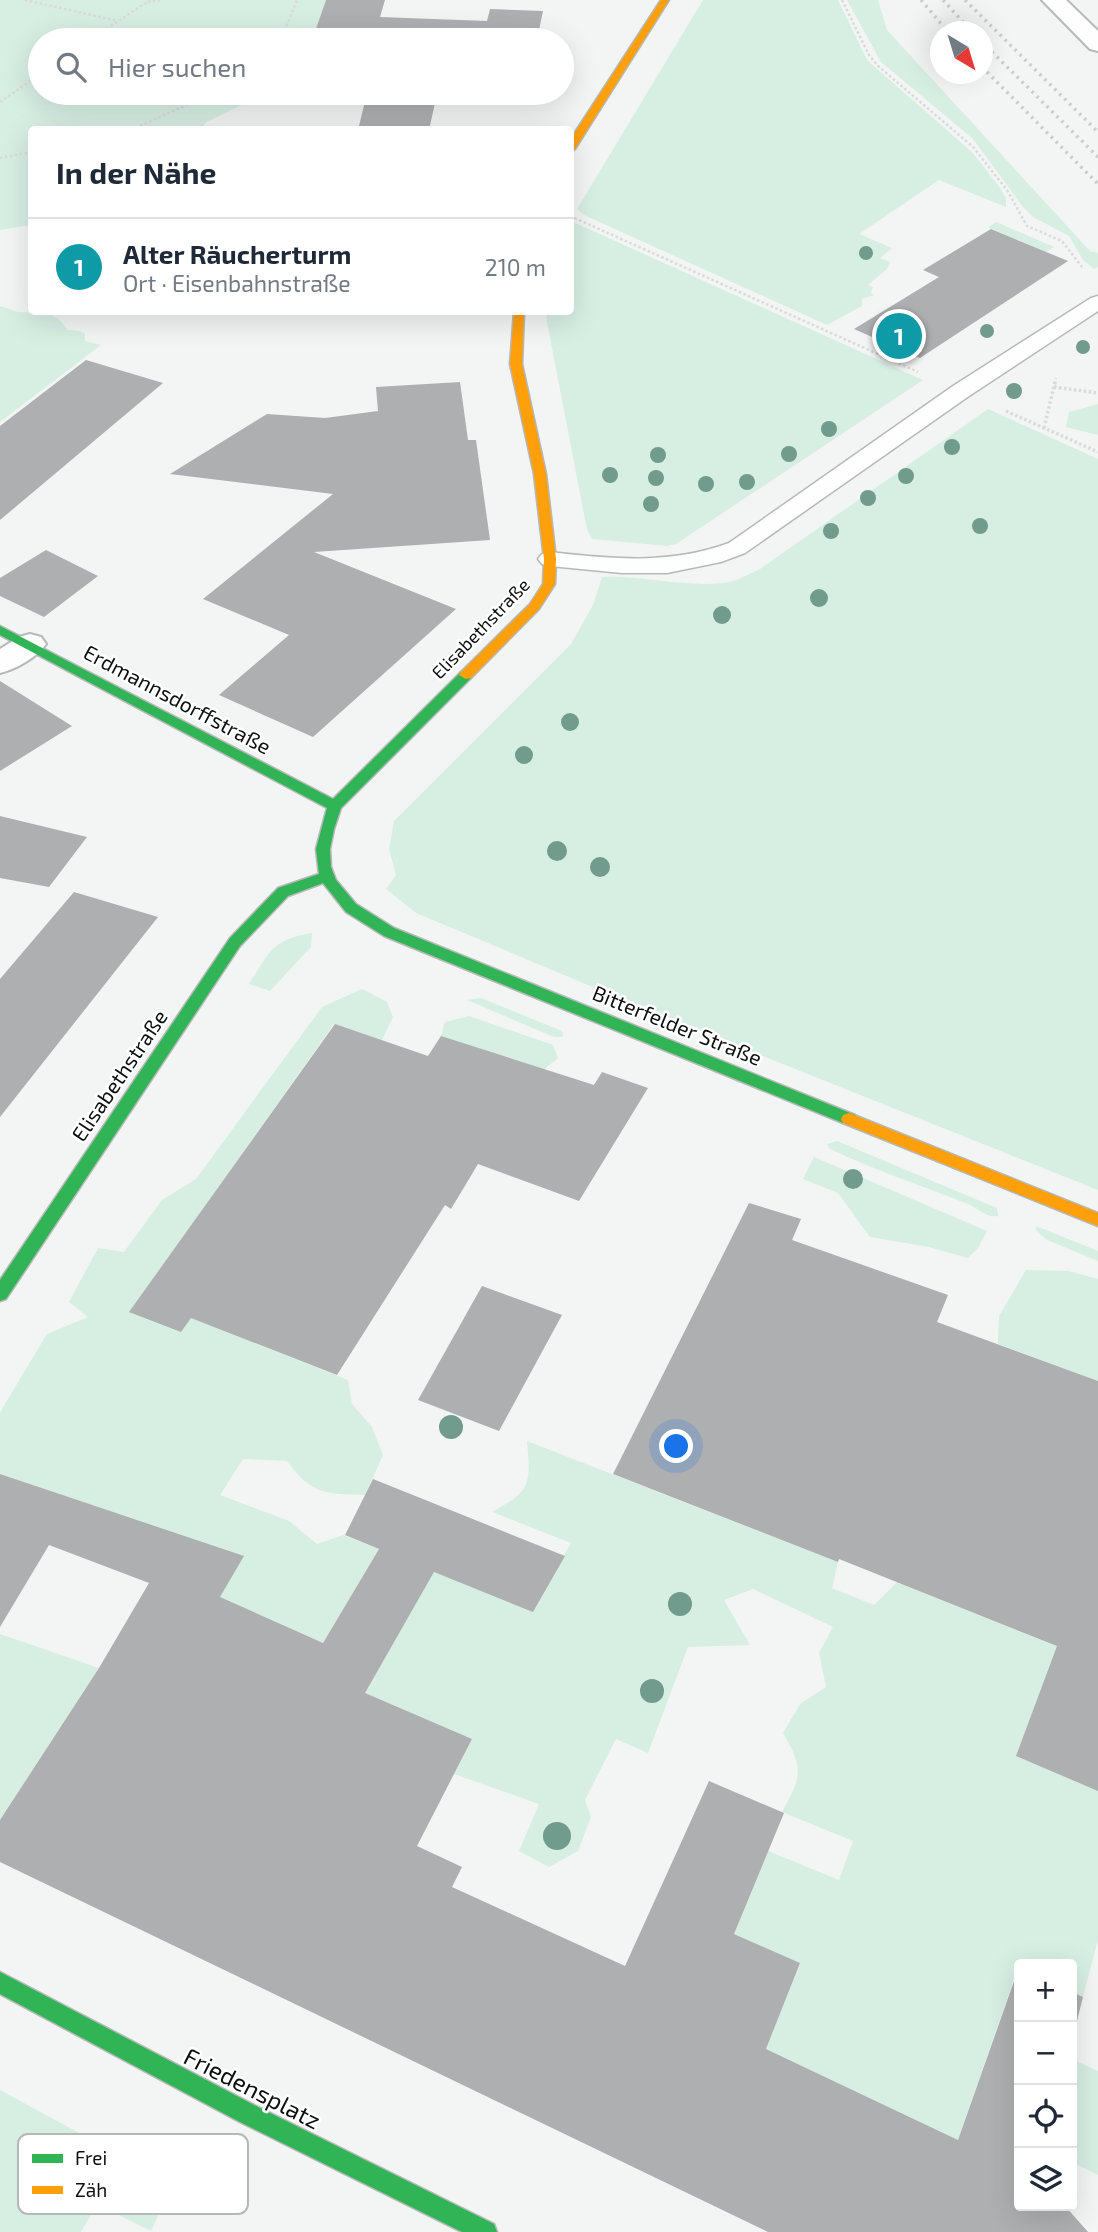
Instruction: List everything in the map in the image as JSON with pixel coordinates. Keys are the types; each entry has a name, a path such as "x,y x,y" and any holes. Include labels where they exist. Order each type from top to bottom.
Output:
{"street":[{"path":"1053,0 1098,44"},
{"path":"574,142 659,1"},
{"name":"Elisabethstraße","path":"335,806 535,606 549,584 550,559 540,474 516,364 519,315"},
{"name":"Erdmannsdorffstraße","path":"0,630 335,806"},
{"path":"0,663 30,644"},
{"path":"325,877 321,861 323,834 335,806"},
{"name":"Elisabethstraße","path":"0,1294 235,942 259,914 284,892 325,877"},
{"name":"Bitterfelder Straße","path":"325,877 342,899 369,921 389,932 1098,1220"},
{"name":"Friedensplatz","path":"0,1983 246,2113 486,2232"}],"lane":[{"path":"550,559 650,569 708,561 737,548 961,391 1098,302"}],"path":[{"path":"25,0 118,21"},
{"path":"108,28 150,0"},
{"path":"146,3 160,0"},
{"path":"286,28 297,0"},
{"path":"842,0 869,55 877,65 957,131 973,148 1007,190 1027,226 1062,241 1088,271"},
{"path":"0,102 28,82"},
{"path":"140,126 186,105"},
{"path":"0,158 28,153"},
{"path":"574,218 1098,452"},
{"path":"1054,387 1098,393"}],"green space":[{"path":"0,0 326,0 316,28 28,28 28,105 241,105 205,123 204,126 28,126 28,225 0,230"},
{"path":"703,0 838,0 867,60 973,153 1000,188 1006,198 1006,207 939,180 859,234 892,248 880,258 890,262 887,269 868,285 873,287 871,293 874,295 862,299 862,306 827,325 584,215 577,209"},
{"path":"847,0 878,0 887,30 930,77 930,84 937,84 1090,251 1098,253 1098,267 1094,269 1083,260 1069,236 1033,217 973,139 881,62"},
{"path":"574,222 923,380 676,544 667,546 592,539 587,530 546,315 574,315"},
{"path":"996,222 1054,247 1046,252 988,227"},
{"path":"0,306 28,313 28,315 50,315 58,318 68,330 85,334 85,341 101,345 0,422"},
{"path":"1098,404 1098,435 1066,427 1069,412"},
{"path":"988,409 1098,459 1098,1190 650,1011 416,913 386,889 396,875 389,849 394,821 571,644 593,605 602,577 698,584 729,582 741,578 760,569"},
{"path":"312,933 311,947 270,991 249,984 273,949 288,939"},
{"path":"362,989 387,1002 393,1017 382,1040 334,1024 141,1296 202,1302 240,1337 348,1380 352,1404 372,1427 383,1455 365,1495 321,1490 304,1481 287,1461 243,1459 220,1495 289,1521 317,1544 343,1535 379,1549 323,1643 299,1633 173,1675 243,1557 0,1474 0,1413 47,1334 88,1317 69,1302 98,1248 124,1252 162,1200 196,1179 322,1007"},
{"path":"481,998 562,1031 563,1037 554,1037 467,1000"},
{"path":"469,1016 553,1045 558,1058 542,1071 441,1036 445,1022"},
{"path":"837,1141 997,1208 998,1216 986,1214 968,1204 830,1149 827,1144"},
{"path":"814,1157 987,1231 978,1248 968,1258 929,1247 870,1237 838,1193 803,1179"},
{"path":"1036,1226 1098,1251 1098,1261 1047,1240 1036,1230"},
{"path":"1026,1270 1068,1271 1098,1279 1098,1381 998,1344 999,1316"},
{"path":"527,1441 838,1562 832,1588 874,1605 897,1582 1098,1661 1098,1940 1083,1997 1077,1994 1077,1959 1014,1959 1014,1978 958,2140 766,2049 800,1963 734,1934 768,1851 839,1880 853,1841 782,1812 794,1790 798,1772 795,1755 783,1733 800,1704 826,1687 819,1653 833,1627 753,1589 724,1600 750,1645 688,1647 648,1753 616,1739 585,1800 591,1817 578,1851 549,1867 519,1851 539,1804 454,1774 472,1739 363,1695 434,1572 533,1611 571,1543 492,1512 521,1492 526,1485 529,1467"},
{"path":"0,1634 99,1668 0,1820"},
{"path":"1077,2061 1098,2071 1098,2175 1077,2164"},
{"path":"0,2090 81,2134 18,2134 18,2214 91,2214 81,2232 0,2232"},
{"path":"117,2214 159,2214 151,2231"}],"building":[{"path":"326,0 385,0 380,17 487,21 490,9 543,11 539,28 316,28"},
{"path":"364,105 435,105 430,126 359,126"},
{"path":"991,229 1068,261 920,358 854,329 939,277 923,270"},
{"path":"86,360 163,383 0,520 0,426"},
{"path":"460,382 468,440 476,440 490,540 314,552 456,609 313,737 219,695 289,635 203,599 333,494 170,474 267,414 325,418 378,411 376,387"},
{"path":"46,550 98,576 44,617 0,596 0,578"},
{"path":"0,681 72,726 0,771"},
{"path":"0,816 87,837 49,887 0,878"},
{"path":"74,892 158,917 0,1117 0,979"},
{"path":"335,1024 428,1056 441,1036 594,1085 602,1072 648,1088 579,1201 478,1164 451,1209 445,1205 337,1375 191,1318 181,1332 129,1312"},
{"path":"749,1203 801,1219 792,1240 948,1295 937,1322 1098,1381 1098,1791 1016,1756 1057,1646 839,1559 838,1562 613,1474"},
{"path":"482,1286 562,1315 499,1431 418,1400"},
{"path":"0,1474 244,1556 220,1597 323,1643 379,1549 345,1535 373,1479 565,1556 533,1612 434,1572 365,1693 472,1739 417,1846 462,1867 452,1887 625,1966 709,1781 784,1813 734,1934 800,1963 766,2049 958,2140 1014,1981 1014,2211 1069,2211 1088,2232 768,2232 0,1862 0,1820 99,1668 149,1583 49,1545 0,1627"},
{"path":"1077,1994 1083,1997 1077,2021"}],"railway":[{"path":"921,0 939,21"},
{"path":"943,0 962,21"},
{"path":"965,0 1098,132"},
{"path":"993,53 1098,157"},
{"path":"993,78 1098,184"}],"traffic: fast":[{"path":"0,630 335,806"},
{"path":"466,675 335,806 323,849 324,867 329,882 351,908 389,932 849,1119"},
{"path":"0,1294 235,942 283,892 325,877"},
{"path":"0,1983 246,2113 486,2232"}],"traffic: slow":[{"path":"574,143 665,0"},
{"path":"466,675 535,606 549,584 550,559 540,474 516,364 519,315"},
{"path":"849,1119 1098,1220"}],"place":[{"name":"Alter Räucherturm","path":"899,336"}]}
